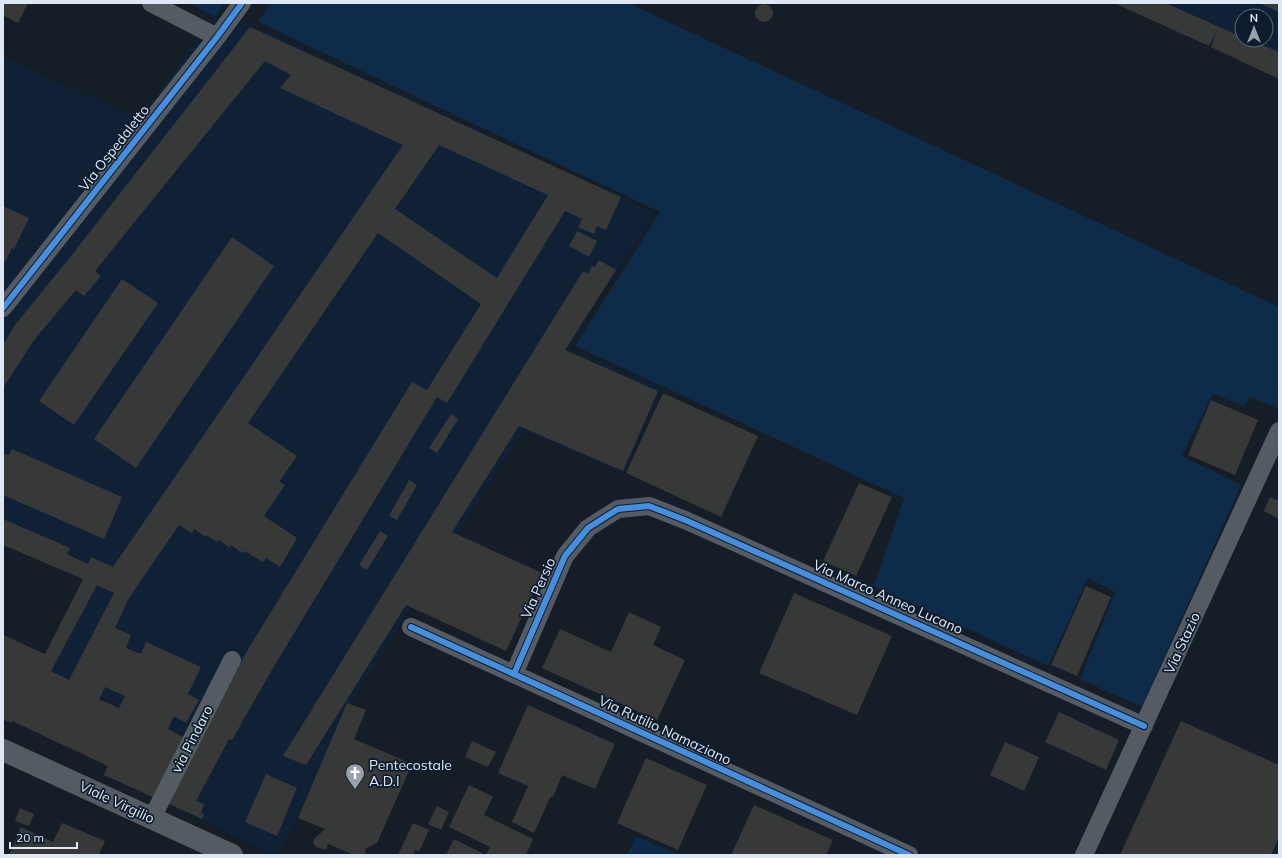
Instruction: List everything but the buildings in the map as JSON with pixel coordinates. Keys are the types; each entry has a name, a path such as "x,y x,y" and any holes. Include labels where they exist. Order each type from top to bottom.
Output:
{"street":[{"path":"151,3 217,37"},
{"name":"Via Ospedaletto","path":"3,308 217,37 242,3"},
{"name":"Via Stazio","path":"1084,855 1279,431"},
{"name":"Via Marco Anneo Lucano","path":"618,509 649,506 685,520 1144,726"},
{"name":"Via Persio","path":"514,674 565,556 588,528 618,509"},
{"name":"Via Rutilio Namaziano","path":"412,627 909,855"},
{"name":"via Pindaro","path":"152,818 232,660"},
{"name":"Viale Virgilio","path":"3,750 232,855"}],"shaded area":[{"path":"189,3 225,3 215,17"},
{"path":"271,3 628,3 1279,307 1279,409 1250,397 1244,406 1213,394 1182,456 1241,485 1142,707 1080,679 1115,592 1088,578 1048,666 874,586 904,498 575,346 660,212 258,22"},
{"path":"1115,3 1279,3 1279,72"},
{"path":"215,17 246,23 287,41 654,213 568,348 662,389 624,473 523,430 352,700 279,855 273,855 167,803 198,743 39,667 83,579 3,545 3,56 131,116 136,121"},
{"path":"636,836 679,855 627,855"}],"cycle path":[{"path":"3,308 217,37 242,3"},
{"path":"514,674 565,556 588,528 618,509 649,506 685,520 1144,726"},
{"path":"411,627 909,855"}],"place":[{"name":"Pentecostale A.D.I","path":"355,790"}]}
